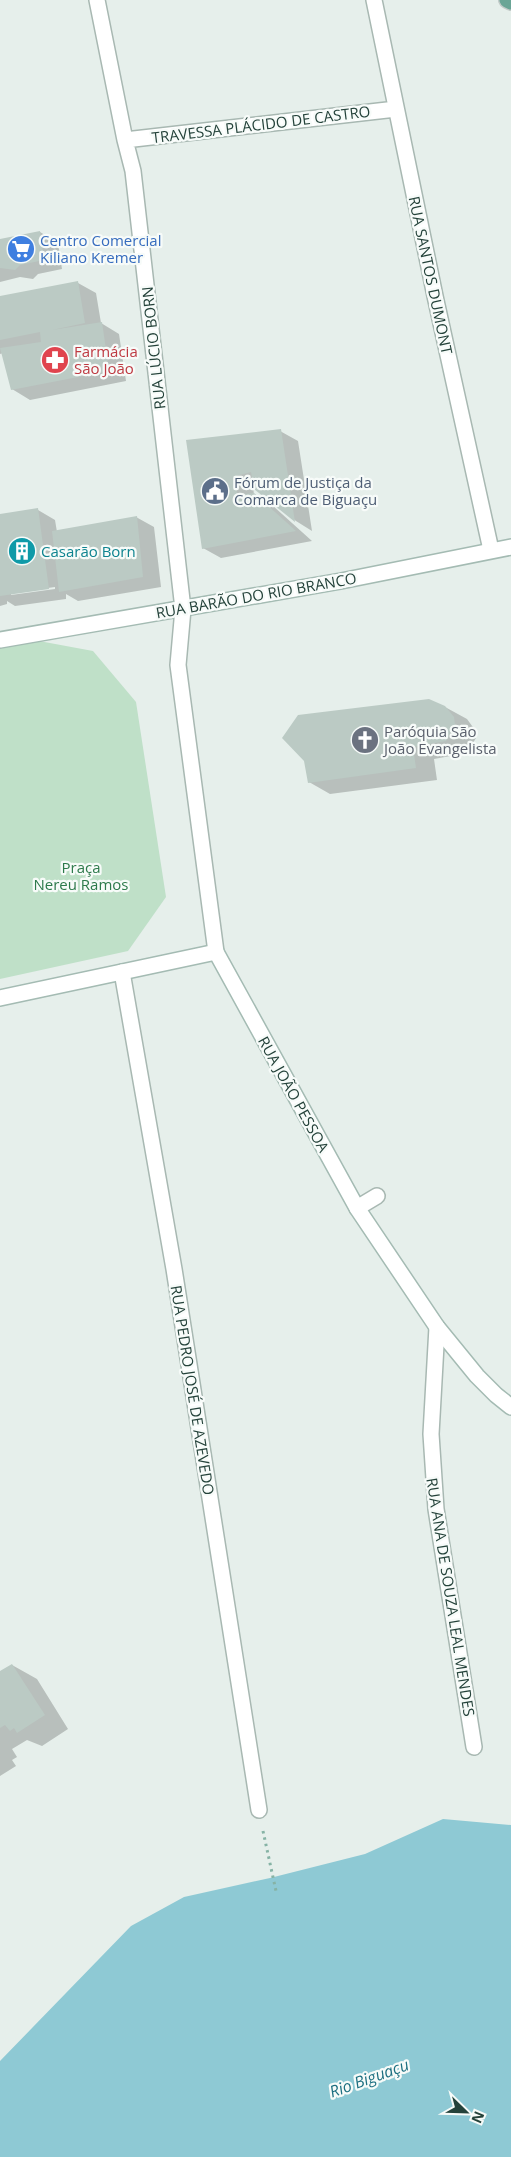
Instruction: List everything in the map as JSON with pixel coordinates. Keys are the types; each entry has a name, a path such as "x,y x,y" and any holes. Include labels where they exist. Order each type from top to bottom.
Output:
{"main road":[{"path":"507,0 511,2"}],"street":[{"name":"RUA LÚCIO BORN","path":"97,0 125,140 134,171 183,609 178,665 216,952"},
{"name":"RUA SANTOS DUMONT","path":"374,0 492,550"},
{"name":"TRAVESSA PLÁCIDO DE CASTRO","path":"125,140 396,109"},
{"name":"RUA BARÃO DO RIO BRANCO","path":"0,640 341,581 511,547"},
{"path":"0,998 216,952"},
{"name":"RUA JOÃO PESSOA","path":"216,952 357,1208 437,1326 477,1376 511,1407"},
{"name":"RUA PEDRO JOSÉ DE AZEVEDO","path":"122,972 174,1269 259,1810"},
{"path":"357,1208 377,1196"},
{"name":"RUA ANA DE SOUZA LEAL MENDES","path":"437,1326 431,1434 436,1509 474,1748"}],"path":[{"path":"268,1853 276,1891"}],"green space":[{"name":"Praça Nereu Ramos","path":"39,641 93,651 136,702 166,897 128,951 0,979 0,648"}],"water":[{"name":"Rio Biguaçu","path":"443,1819 511,1825 511,2157 0,2157 0,2061 131,1926 184,1897 365,1854"}],"building":[{"name":"Centro Comercial Kiliano Kremer","path":"40,231 44,260 20,265 15,270 0,268 0,239"},
{"path":"78,281 85,323 52,330 102,322 109,371 11,390 0,348 41,342 40,332 0,340 0,296"},
{"name":"Fórum de Justiça da Comarca de Biguaçu","path":"281,429 295,522 254,489 251,472 236,476 237,495 254,493 296,531 202,549 186,440"},
{"name":"Casarão Born","path":"38,508 49,589 0,596 0,514"},
{"path":"137,516 143,577 59,592 52,531"},
{"name":"Paróquia São João Evangelista","path":"429,699 445,706 454,717 455,725 446,741 413,747 416,768 308,783 304,761 282,738 298,715"},
{"path":"12,1664 45,1715 17,1733 14,1728 10,1731 5,1725 0,1728 0,1671"}],"place":[{"name":"Centro Comercial Kiliano Kremer","path":"21,249"},
{"name":"Farmácia São João","path":"55,360"},
{"name":"Fórum de Justiça da Comarca de Biguaçu","path":"215,491"},
{"name":"Casarão Born","path":"22,551"},
{"name":"Paróquia São João Evangelista","path":"365,740"}]}
